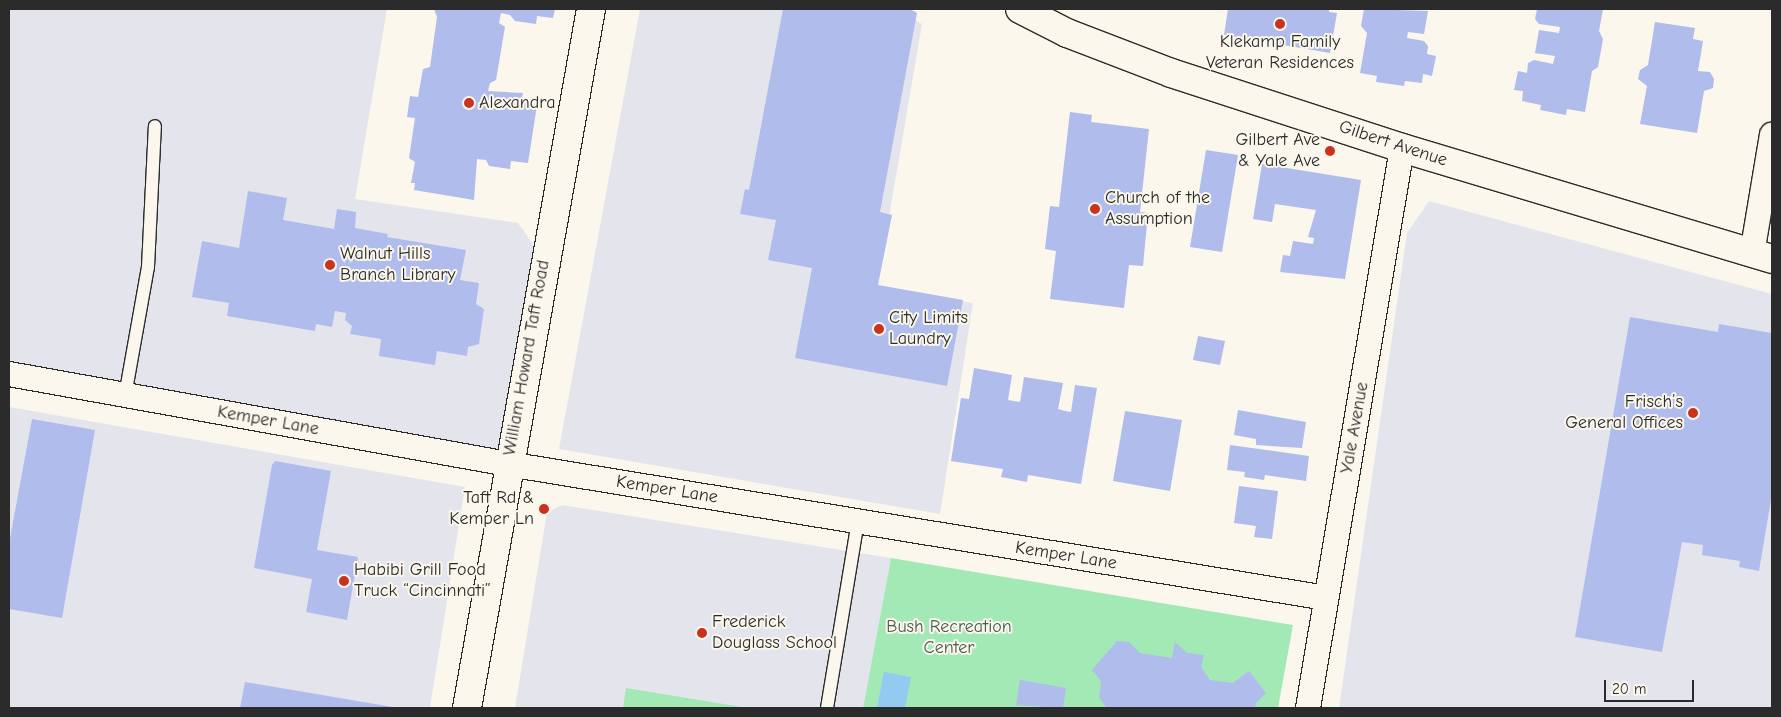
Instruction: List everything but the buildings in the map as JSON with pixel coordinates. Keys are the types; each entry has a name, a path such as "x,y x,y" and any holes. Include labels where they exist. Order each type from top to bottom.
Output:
{"main road":[{"name":"William Howard Taft Road","path":"467,708 508,464 591,9"},
{"name":"Gilbert Avenue","path":"1020,9 1067,33 1171,73 1402,148 1762,257"}],"street":[{"path":"1762,257 1772,135"},
{"name":"Yale Avenue","path":"1308,708 1402,148"},
{"name":"Kemper Lane","path":"9,374 508,464 1326,598"}],"lane":[{"path":"125,396 148,267 155,126"},
{"path":"827,708 858,521"}],"shaded area":[{"path":"9,9 387,9 355,199 518,223 545,261 508,464 9,374"},
{"path":"640,9 897,9 922,24 877,287 973,303 940,514 559,449"},
{"path":"1429,201 1772,294 1772,708 1339,708 1407,233"},
{"path":"9,407 465,487 430,708 9,708"},
{"name":"Frederick Douglass School","path":"562,505 891,558 863,708 515,708 547,512"}],"green space":[{"name":"Bush Recreation Center","path":"891,558 1293,625 1278,708 863,708"},
{"path":"626,688 748,708 623,708"}],"water":[{"path":"884,672 911,677 905,708 877,708"}],"place":[{"name":"Klekamp Family Veteran Residences","path":"1280,24"},
{"name":"Alexandra","path":"469,103"},
{"name":"Gilbert Ave & Yale Ave","path":"1330,151"},
{"name":"Church of the Assumption","path":"1095,209"},
{"name":"Walnut Hills Branch Library","path":"330,265"},
{"name":"City Limits Laundry","path":"879,329"},
{"name":"Frisch’s General Offices","path":"1693,413"},
{"name":"Taft Rd & Kemper Ln","path":"544,509"},
{"name":"Habibi Grill Food Truck “Cincinnati”","path":"344,581"},
{"name":"Frederick Douglass School","path":"702,633"}]}
